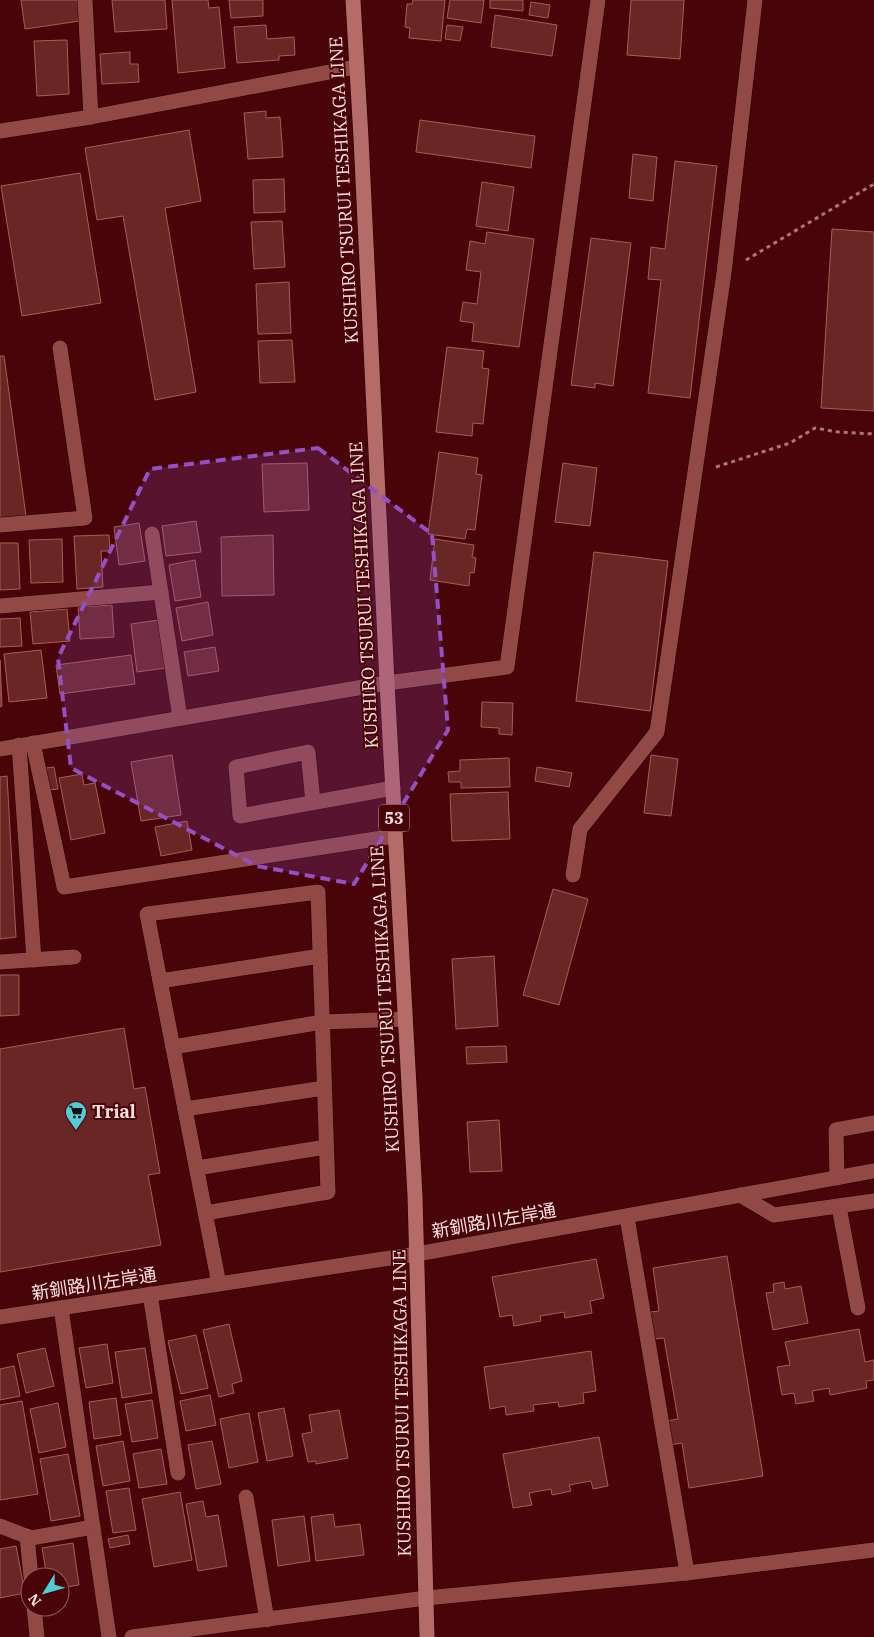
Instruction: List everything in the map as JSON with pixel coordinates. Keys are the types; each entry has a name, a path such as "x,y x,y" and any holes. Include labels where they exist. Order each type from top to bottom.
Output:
{"main road":[{"name":"KUSHIRO TSURUI TESHIKAGA LINE","path":"353,0 417,1254 427,1637"}],"street":[{"path":"85,0 91,117"},
{"path":"0,749 387,683 507,667 598,0"},
{"path":"573,876 580,829 657,732 724,273 755,0"},
{"path":"0,132 91,117 356,67"},
{"path":"0,525 85,518 60,348"},
{"path":"152,534 180,718"},
{"path":"0,606 161,592"},
{"path":"26,744 64,887 395,836"},
{"path":"26,744 34,960"},
{"path":"313,802 308,752 236,767 240,816 392,788"},
{"path":"205,1213 328,1192 318,892 147,914 197,1168 205,1213 219,1284"},
{"path":"160,981 320,956"},
{"path":"0,962 74,957"},
{"path":"173,1047 322,1022 405,1019"},
{"path":"185,1110 324,1088"},
{"path":"837,1178 836,1130 874,1123"},
{"path":"197,1168 326,1147"},
{"name":"新釧路川左岸通","path":"0,1317 417,1254 874,1171"},
{"path":"740,1195 774,1215 874,1201"},
{"path":"839,1207 858,1308"},
{"path":"627,1216 687,1573"},
{"path":"150,1294 178,1473"},
{"path":"60,1308 109,1637"},
{"path":"246,1497 267,1620"},
{"path":"0,1526 31,1538 93,1527"},
{"path":"27,1536 30,1567"},
{"path":"132,1637 426,1598 687,1573 874,1550"},
{"path":"35,1617 37,1637"}],"path":[{"path":"724,273 874,184"},
{"path":"694,474 790,443 815,428 838,432 874,434"}],"highlighted area":[{"path":"318,448 432,534 448,730 354,884 257,866 71,768 58,658 150,469"}],"building":[{"path":"21,0 77,0 80,21 25,29"},
{"path":"112,0 165,0 167,29 115,32"},
{"path":"172,0 208,0 209,8 219,7 225,68 178,73"},
{"path":"229,0 263,0 263,16 231,18"},
{"path":"413,0 445,0 441,41 409,38 410,28 405,27 407,4 412,4"},
{"path":"450,0 484,0 481,23 447,18"},
{"path":"490,0 523,0 523,11 490,8"},
{"path":"631,0 684,0 680,59 627,55"},
{"path":"531,2 550,5 548,18 529,15"},
{"path":"495,15 557,25 552,56 491,47"},
{"path":"266,25 267,39 294,37 295,55 279,56 279,60 237,63 234,27"},
{"path":"447,25 463,27 460,41 445,39"},
{"path":"67,40 69,94 37,96 34,41"},
{"path":"130,52 130,64 138,64 139,82 102,84 100,54"},
{"path":"266,111 266,118 280,117 283,157 248,159 244,113"},
{"path":"420,120 535,136 531,168 416,152"},
{"path":"189,130 201,201 165,208 196,392 155,400 123,216 97,220 85,148"},
{"path":"633,154 657,157 653,201 629,198"},
{"path":"675,161 717,166 690,398 648,393 661,280 648,279 651,247 665,249"},
{"path":"80,173 101,303 22,316 1,186"},
{"path":"284,179 285,212 254,213 253,180"},
{"path":"482,182 514,187 508,231 476,226"},
{"path":"282,221 285,267 254,269 251,222"},
{"path":"832,229 874,232 874,411 821,408"},
{"path":"487,232 534,239 519,347 472,341 474,323 460,321 463,302 477,304 481,272 466,270 470,241 485,244"},
{"path":"591,238 631,243 613,386 595,383 595,388 571,385"},
{"path":"289,282 291,333 258,334 256,284"},
{"path":"292,340 295,382 260,383 258,341"},
{"path":"447,347 484,351 482,368 489,369 483,424 473,423 472,436 436,432"},
{"path":"0,356 4,356 26,516 0,519"},
{"path":"439,452 478,458 476,474 482,475 475,530 467,529 465,539 428,534"},
{"path":"307,463 309,510 264,512 262,464"},
{"path":"563,463 597,468 590,526 555,522"},
{"path":"196,521 201,552 166,556 162,526"},
{"path":"139,523 145,561 119,565 114,527"},
{"path":"109,535 110,551 101,551 103,587 77,589 74,536"},
{"path":"273,535 274,595 222,596 221,537"},
{"path":"62,539 63,582 31,583 29,540"},
{"path":"435,539 474,545 472,557 476,558 474,573 470,572 469,586 430,580"},
{"path":"0,543 18,543 20,589 0,590"},
{"path":"594,552 668,561 650,711 576,701"},
{"path":"195,560 201,597 175,601 169,565"},
{"path":"208,602 213,635 182,641 176,608"},
{"path":"112,605 114,637 80,639 78,607"},
{"path":"67,609 70,641 33,644 30,612"},
{"path":"20,618 22,646 0,647 0,619"},
{"path":"159,620 165,668 137,672 131,624"},
{"path":"215,647 219,671 188,676 184,652"},
{"path":"41,650 47,698 9,702 4,654"},
{"path":"131,655 135,684 60,694 56,665"},
{"path":"0,660 2,706 0,707"},
{"path":"482,702 513,703 512,735 499,734 499,728 481,727"},
{"path":"172,755 181,815 141,821 131,762"},
{"path":"651,755 678,759 671,816 644,813"},
{"path":"509,758 510,787 461,788 461,782 449,782 448,772 460,771 460,760"},
{"path":"54,767 58,789 50,790 46,768"},
{"path":"537,767 572,773 569,787 535,781"},
{"path":"82,774 84,785 95,783 105,833 71,840 59,778"},
{"path":"7,776 16,937 0,939 0,777"},
{"path":"508,792 510,839 452,841 450,794"},
{"path":"187,821 192,850 161,856 155,827"},
{"path":"553,889 588,899 559,1005 523,995"},
{"path":"494,956 498,1026 456,1029 452,959"},
{"path":"0,975 19,975 19,1015 0,1016"},
{"name":"Trial","path":"124,1028 134,1089 145,1087 160,1173 148,1175 161,1245 0,1272 0,1049"},
{"path":"506,1046 507,1062 467,1064 466,1047"},
{"path":"499,1120 502,1171 470,1172 467,1122"},
{"path":"727,1256 763,1476 689,1488 682,1443 669,1445 666,1421 678,1419 664,1338 654,1339 650,1312 659,1311 653,1268"},
{"path":"596,1259 604,1298 590,1301 592,1313 565,1318 564,1312 540,1316 541,1321 514,1326 512,1315 500,1317 492,1277"},
{"path":"784,1282 785,1289 801,1286 808,1323 773,1330 766,1293 774,1292 773,1284"},
{"path":"229,1324 242,1381 232,1384 234,1393 219,1397 203,1330"},
{"path":"859,1329 865,1362 874,1360 874,1380 866,1381 867,1388 830,1395 829,1388 812,1391 814,1401 796,1404 794,1393 782,1395 777,1367 790,1365 785,1342"},
{"path":"196,1335 208,1388 181,1394 168,1341"},
{"path":"107,1344 113,1383 86,1388 79,1348"},
{"path":"45,1348 54,1386 26,1393 17,1354"},
{"path":"145,1348 152,1393 122,1398 115,1352"},
{"path":"591,1351 596,1391 583,1393 584,1403 559,1407 558,1402 533,1405 534,1411 506,1415 505,1406 490,1409 484,1367"},
{"path":"14,1366 20,1396 0,1400 0,1369"},
{"path":"210,1395 216,1425 186,1431 180,1401"},
{"path":"116,1398 121,1435 94,1439 89,1402"},
{"path":"152,1400 158,1438 132,1442 125,1404"},
{"path":"22,1401 38,1494 0,1500 0,1405"},
{"path":"58,1403 66,1447 39,1453 30,1409"},
{"path":"284,1408 293,1456 267,1461 258,1413"},
{"path":"339,1410 348,1458 316,1464 316,1461 308,1462 302,1434 312,1432 309,1415"},
{"path":"249,1413 258,1462 229,1468 220,1419"},
{"path":"599,1437 608,1486 593,1489 591,1481 569,1485 571,1491 552,1495 551,1489 529,1493 532,1505 513,1508 503,1454"},
{"path":"123,1441 130,1481 103,1486 96,1446"},
{"path":"212,1441 221,1484 196,1489 188,1445"},
{"path":"161,1449 167,1484 139,1488 133,1454"},
{"path":"68,1454 80,1516 51,1521 40,1459"},
{"path":"129,1488 136,1530 113,1533 106,1491"},
{"path":"180,1492 192,1560 154,1567 142,1499"},
{"path":"203,1501 206,1517 218,1515 227,1566 198,1571 186,1504"},
{"path":"333,1514 335,1527 360,1524 364,1555 316,1561 311,1517"},
{"path":"304,1516 310,1561 278,1566 272,1520"},
{"path":"128,1535 130,1544 110,1548 108,1539"},
{"path":"73,1543 79,1585 70,1586 70,1567 45,1567 42,1548"},
{"path":"16,1546 20,1567 20,1594 0,1598 0,1549"}],"place":[{"name":"Trial","path":"76,1131"}]}
